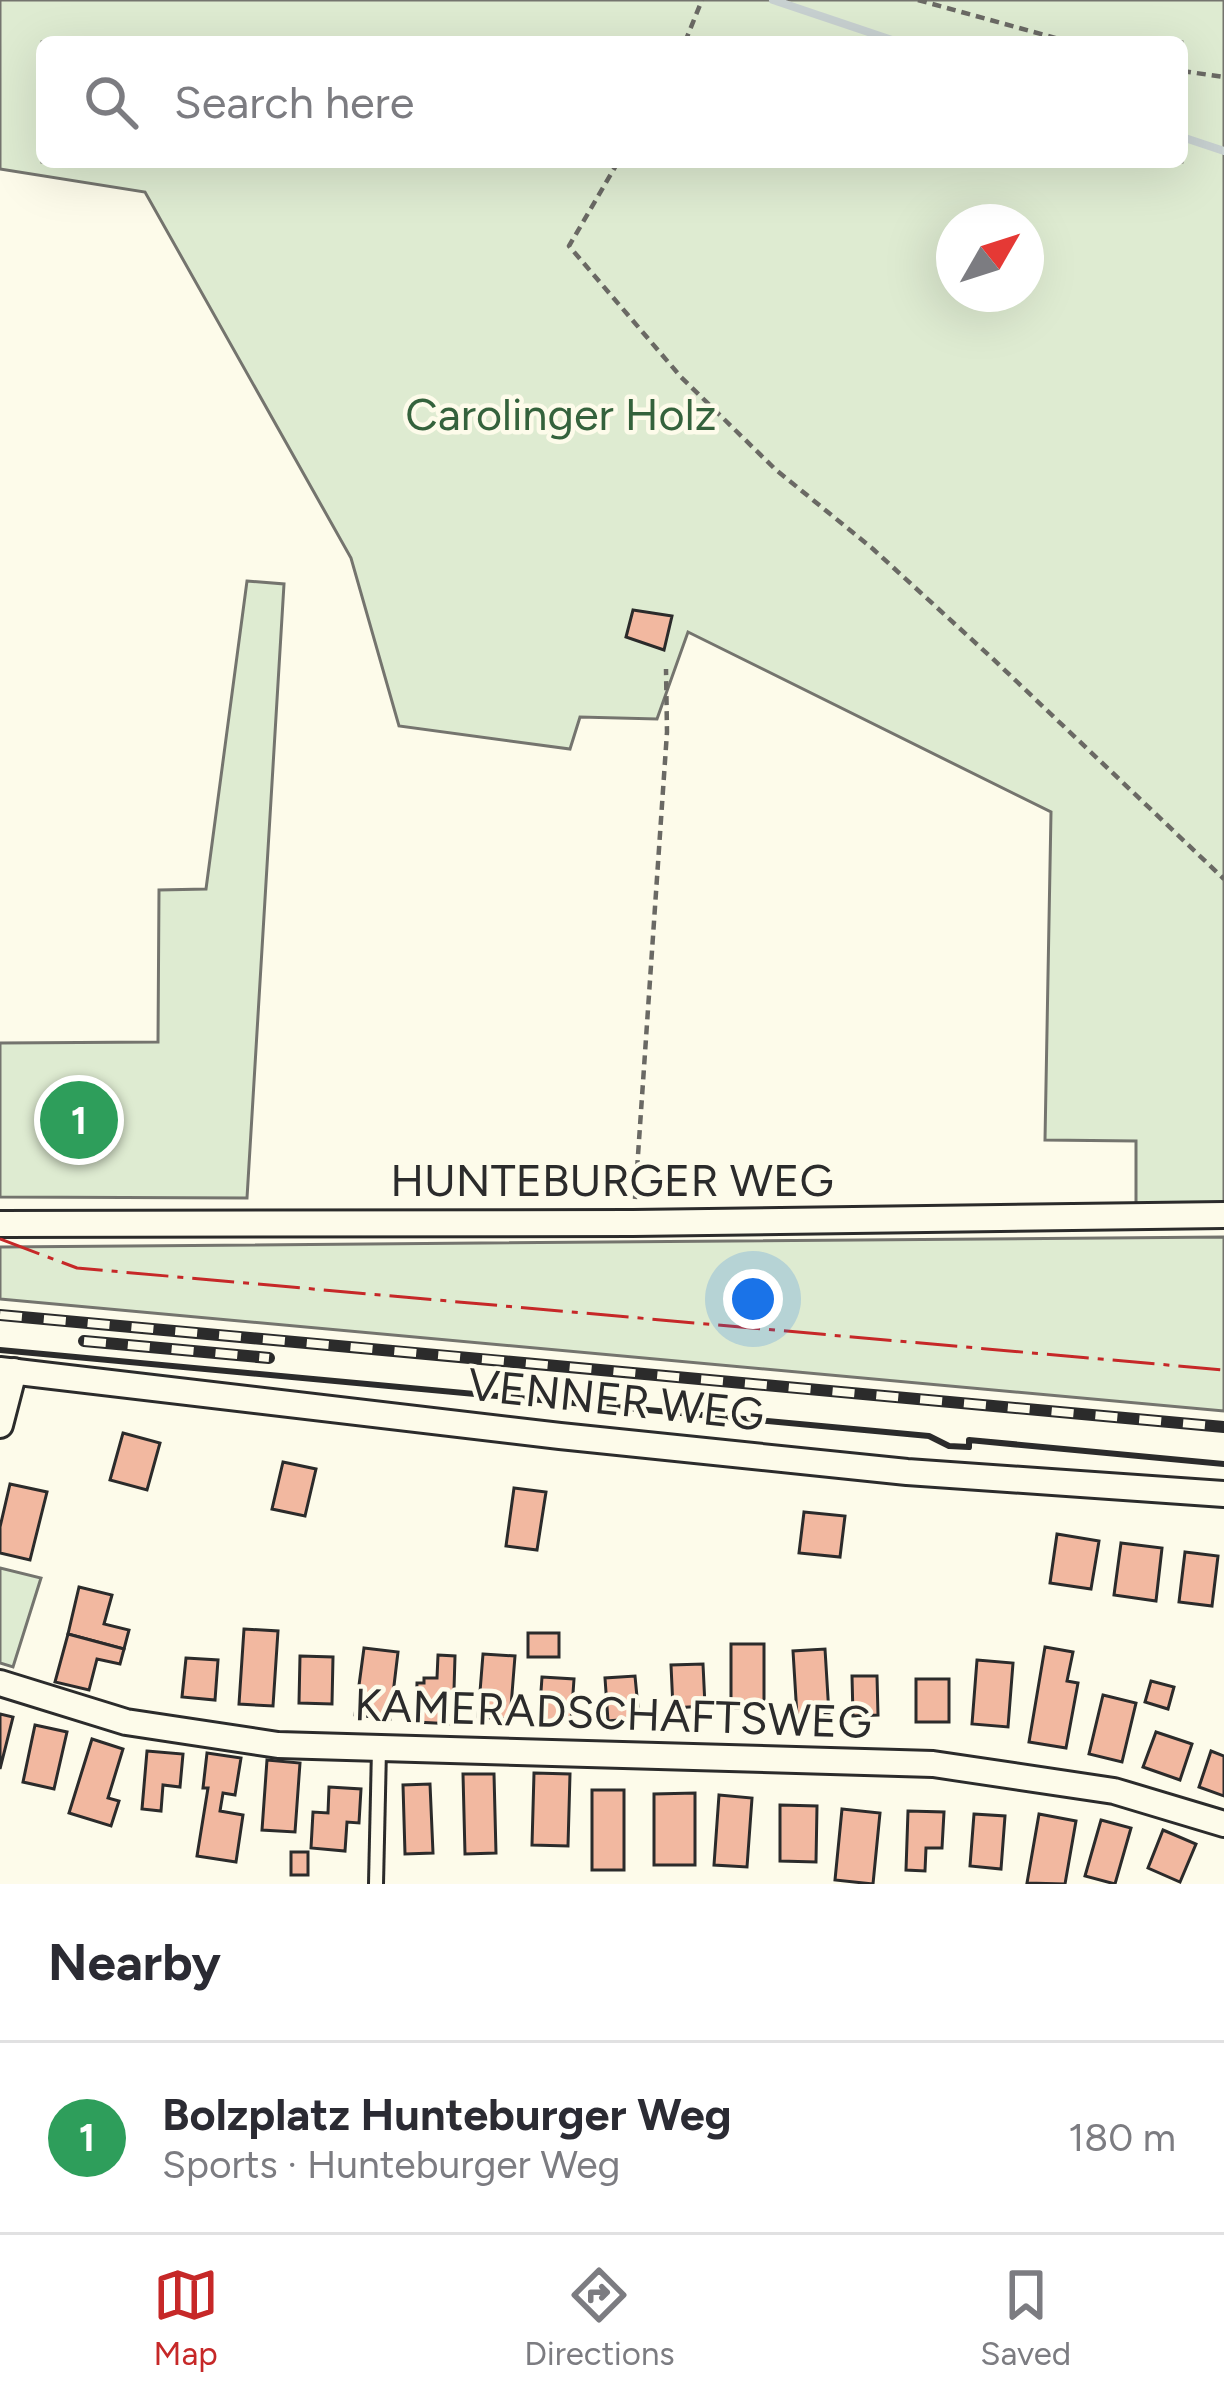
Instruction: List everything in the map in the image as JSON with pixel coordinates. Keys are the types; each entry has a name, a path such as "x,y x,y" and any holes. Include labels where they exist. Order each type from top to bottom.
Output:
{"street":[{"name":"HUNTEBURGER WEG","path":"0,1224 633,1223 1224,1215"},
{"path":"0,1425 7,1370"},
{"name":"VENNER WEG","path":"7,1370 907,1472 1224,1495"},
{"name":"KAMERADSCHAFTSWEG","path":"0,1683 126,1722 278,1745 933,1764 1114,1791 1224,1824"}],"lane":[{"path":"376,1884 379,1749"}],"path":[{"path":"687,36 702,0"},
{"path":"918,0 1048,36"},
{"path":"1188,72 1224,77"},
{"path":"614,168 568,246 681,377 759,454 975,642 1224,879"},
{"path":"633,1223 667,732 666,669"}],"green space":[{"name":"Carolinger Holz","path":"0,0 1224,0 1224,1205 1136,1208 1136,1141 1045,1140 1051,812 688,632 657,719 580,717 570,749 399,726 351,558 145,192 0,169"},
{"path":"247,581 284,584 247,1198 0,1197 0,1043 158,1042 159,890 206,889"},
{"path":"1224,1237 1224,1411 0,1299 0,1247"},
{"path":"0,1568 41,1578 13,1667 0,1663"}],"building":[{"path":"633,610 672,616 664,650 626,637"},
{"path":"123,1433 160,1443 147,1490 110,1480"},
{"path":"283,1462 316,1469 305,1516 272,1509"},
{"path":"10,1484 47,1492 30,1560 0,1553 0,1527"},
{"path":"514,1488 546,1492 537,1550 506,1546"},
{"path":"804,1512 845,1516 840,1557 799,1553"},
{"path":"1057,1534 1099,1541 1091,1589 1050,1583"},
{"path":"1121,1543 1162,1548 1156,1601 1114,1595"},
{"path":"1185,1552 1218,1556 1212,1606 1179,1602"},
{"path":"79,1587 112,1595 104,1624 129,1630 124,1649 68,1634"},
{"path":"244,1629 278,1631 273,1706 239,1704"},
{"path":"528,1633 559,1633 559,1657 528,1657"},
{"path":"68,1634 124,1649 120,1664 97,1659 89,1690 55,1682"},
{"path":"731,1644 764,1644 764,1708 731,1708"},
{"path":"1045,1647 1073,1652 1067,1681 1078,1683 1066,1748 1029,1742"},
{"path":"364,1648 398,1652 390,1719 355,1715"},
{"path":"825,1649 829,1714 797,1716 793,1651"},
{"path":"483,1654 515,1656 510,1719 478,1717"},
{"path":"438,1655 455,1656 453,1724 416,1722 417,1683 437,1678"},
{"path":"300,1656 333,1657 332,1704 299,1703"},
{"path":"186,1658 218,1660 215,1700 182,1697"},
{"path":"977,1660 1013,1663 1008,1727 972,1724"},
{"path":"703,1664 705,1706 673,1708 671,1665"},
{"path":"635,1676 639,1718 608,1721 605,1678"},
{"path":"852,1676 877,1676 878,1715 853,1716"},
{"path":"542,1677 574,1679 571,1722 539,1720"},
{"path":"916,1679 949,1679 949,1722 916,1722"},
{"path":"1151,1681 1174,1687 1168,1709 1145,1702"},
{"path":"1103,1695 1136,1703 1122,1762 1089,1754"},
{"path":"0,1714 13,1717 0,1769"},
{"path":"35,1725 67,1732 54,1789 23,1782"},
{"path":"1156,1732 1192,1744 1180,1780 1143,1767"},
{"path":"92,1739 123,1749 108,1798 119,1801 111,1826 69,1813"},
{"path":"147,1751 183,1754 180,1787 163,1785 161,1811 142,1809"},
{"path":"1211,1751 1224,1756 1224,1796 1199,1787"},
{"path":"207,1753 241,1758 235,1795 223,1793 220,1811 243,1815 236,1862 197,1856 208,1788 203,1788"},
{"path":"267,1760 300,1763 295,1832 262,1830"},
{"path":"534,1773 570,1774 568,1846 532,1845"},
{"path":"463,1774 494,1774 496,1853 465,1854"},
{"path":"430,1784 433,1853 405,1854 403,1785"},
{"path":"329,1787 361,1789 359,1823 347,1822 345,1851 311,1848 313,1812 328,1813"},
{"path":"592,1790 624,1790 624,1870 592,1870"},
{"path":"695,1793 695,1865 654,1865 654,1794"},
{"path":"719,1795 752,1798 747,1867 714,1865"},
{"path":"780,1805 817,1806 816,1862 780,1861"},
{"path":"842,1809 880,1813 873,1884 835,1880"},
{"path":"908,1811 944,1812 942,1848 926,1848 925,1871 906,1870"},
{"path":"974,1814 1005,1816 1001,1869 970,1866"},
{"path":"1039,1814 1076,1821 1065,1884 1027,1883"},
{"path":"1101,1820 1131,1828 1115,1884 1085,1876"},
{"path":"1163,1830 1196,1844 1180,1882 1148,1868"},
{"path":"291,1852 308,1852 308,1875 291,1875"}],"waterway":[{"path":"773,0 880,36"},
{"path":"1188,139 1224,151"}],"railway":[{"path":"0,1315 1224,1427"},
{"path":"84,1341 269,1358"}],"wall":[{"path":"0,1350 929,1436 949,1446 969,1447 969,1440 1224,1464"}],"power":[{"path":"0,1239 77,1268 1224,1370"}],"place":[{"name":"Bolzplatz Hunteburger Weg","path":"79,1120"}]}
